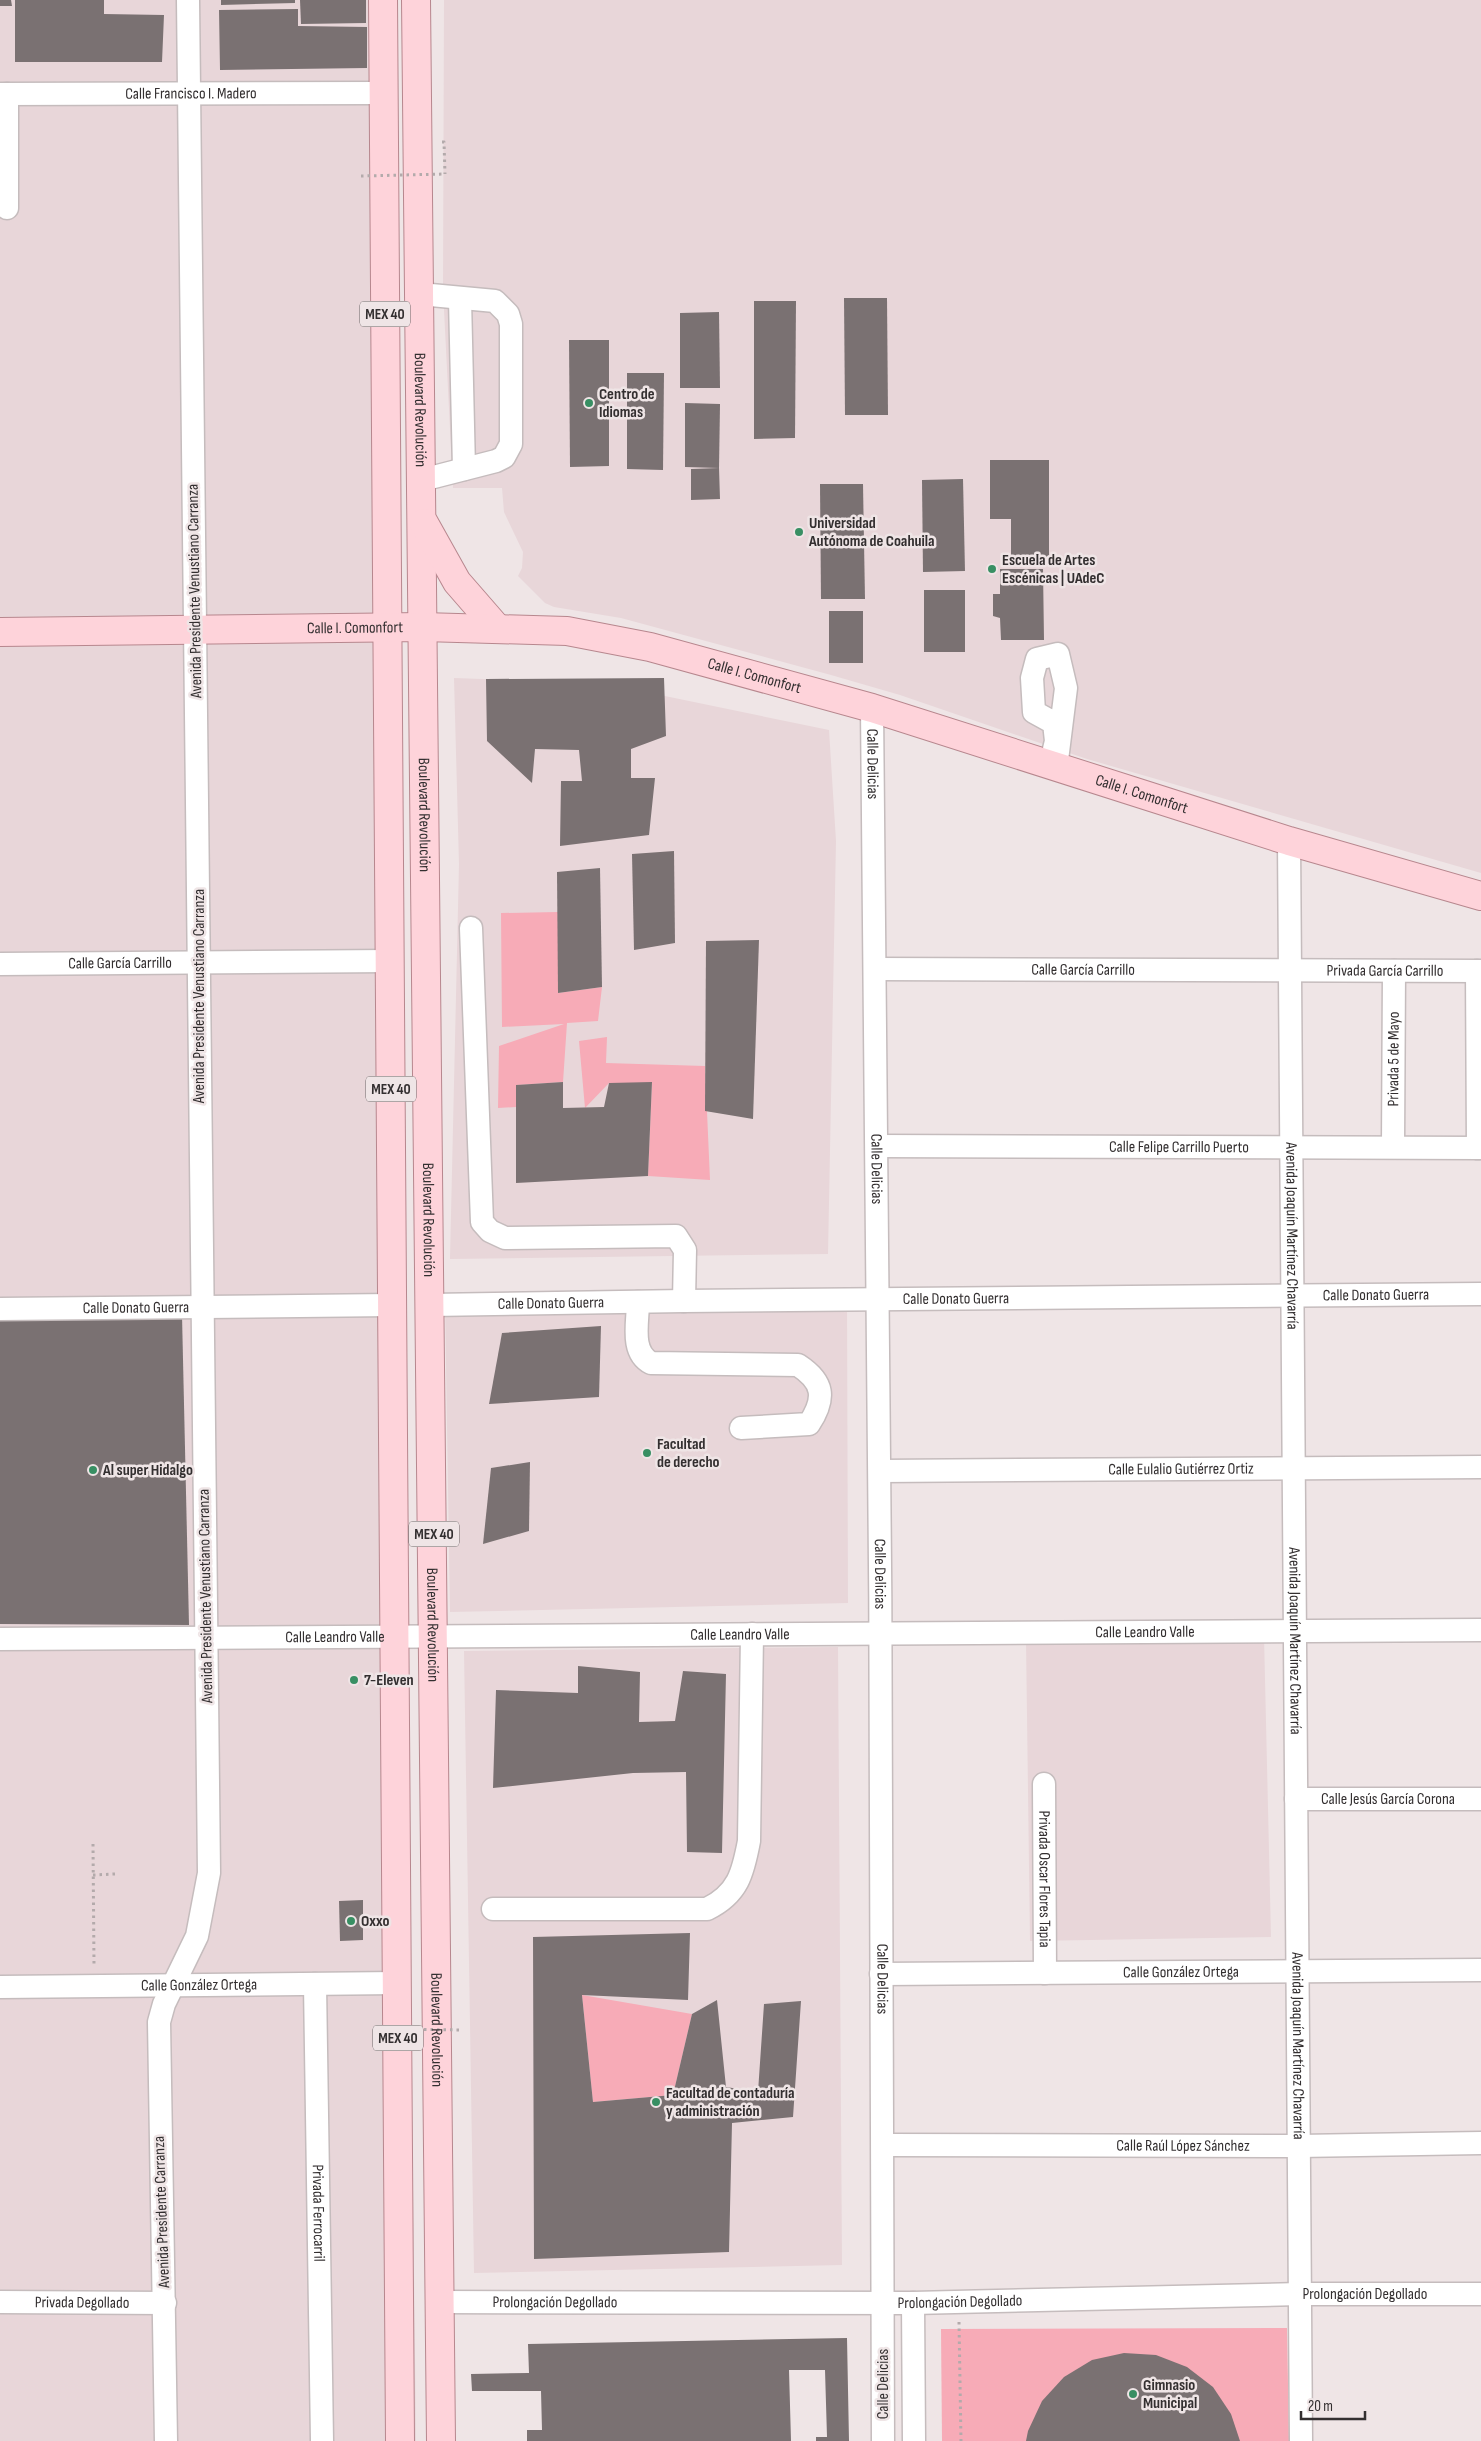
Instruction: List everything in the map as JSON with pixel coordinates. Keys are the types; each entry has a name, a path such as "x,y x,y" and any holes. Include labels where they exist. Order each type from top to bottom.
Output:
{"main road":[{"name":"MEX 40","path":"383,0 400,2441"},
{"name":"Boulevard Revolución","path":"416,0 435,1636 442,2441"},
{"path":"422,520 457,582 497,628"},
{"name":"Calle I. Comonfort","path":"0,632 423,627 566,631 650,647 872,708 1289,841 1481,896"}],"street":[{"name":"Avenida Presidente Venustiano Carranza","path":"172,1985 197,1936 209,1873 201,1307 196,630 188,0"},
{"name":"Calle Francisco I. Madero","path":"4,94 384,93"},
{"path":"4,94 7,208"},
{"path":"420,294 495,301 508,314 511,324 511,444 504,457 496,461 422,480"},
{"path":"460,299 464,469"},
{"name":"Calle Delicias","path":"872,708 881,1471 879,1634 884,2145 883,2441"},
{"name":"Avenida Joaquín Martínez Chavarría","path":"1289,841 1301,2441"},
{"path":"471,928 482,1222 490,1231 505,1238 676,1236 684,1250 684,1300"},
{"name":"Calle García Carrillo","path":"0,964 390,961"},
{"name":"Calle García Carrillo","path":"875,969 1290,970"},
{"name":"Privada García Carrillo","path":"1290,970 1479,971"},
{"name":"Privada 5 de Mayo","path":"1393,1147 1394,971"},
{"path":"1479,971 1480,1148"},
{"name":"Calle Felipe Carrillo Puerto","path":"877,1146 1480,1148"},
{"name":"Calle Donato Guerra","path":"431,1305 684,1300 1481,1294"},
{"path":"638,1302 638,1350 643,1359 651,1363 798,1365 811,1374 818,1383 820,1394 816,1412 809,1424 741,1428"},
{"name":"Calle Donato Guerra","path":"0,1309 392,1305"},
{"name":"Calle Eulalio Gutiérrez Ortiz","path":"881,1471 1481,1467"},
{"name":"Calle Leandro Valle","path":"0,1639 1481,1630"},
{"path":"493,1910 707,1909 722,1902 735,1887 744,1868 749,1841 752,1634"},
{"name":"Privada Oscar Flores Tapia","path":"1044,1784 1045,1973"},
{"name":"Calle Jesús García Corona","path":"1296,1799 1481,1798"},
{"name":"Calle González Ortega","path":"881,1974 1481,1970"},
{"name":"Calle González Ortega","path":"0,1987 397,1983"},
{"name":"Privada Ferrocarril","path":"315,1984 322,2441"},
{"name":"Avenida Presidente Carranza","path":"166,2441 165,2303 158,2043 159,2022 172,1985"},
{"name":"Calle Raúl López Sánchez","path":"884,2145 1299,2146 1481,2143"},
{"name":"Prolongación Degollado","path":"440,2302 883,2303 1300,2294 1481,2294"},
{"name":"Privada Degollado","path":"0,2302 165,2303"},
{"path":"914,2302 914,2441"}],"path":[{"path":"361,176 445,174 444,142"},
{"path":"93,1844 94,1986"},
{"path":"93,1875 115,1874"},
{"path":"385,2029 463,2030"},
{"path":"959,2302 961,2441"}],"shaded area":[{"path":"0,0 387,0 416,2441 0,2441"},
{"path":"444,0 1481,0 1481,873 1087,759 900,695 831,675 621,618 554,607 545,603 518,576 522,568 523,552 504,512 502,488 453,488 443,290"},
{"path":"454,678 602,683 829,730 836,841 828,1254 450,1259 459,864"},
{"path":"558,912 558,993 602,987 598,1021 567,1023 563,1082 517,1085 516,1107 498,1108 499,1046 564,1024 502,1027 501,913"},
{"path":"607,1037 606,1063 705,1066 710,1180 648,1176 652,1083 609,1083 585,1108 579,1041"},
{"name":"Facultad de derecho","path":"847,1300 848,1603 450,1612 445,1302"},
{"path":"1264,1636 1271,1937 1030,1941 1026,1640"},
{"path":"838,1647 842,2265 474,2273 464,1651"},
{"path":"582,1995 692,2014 673,2095 593,2102"},
{"path":"1287,2328 1289,2441 942,2441 941,2329"}],"building":[{"path":"0,0 11,0 12,6 0,6"},
{"path":"15,0 104,0 104,14 164,15 162,62 15,62"},
{"path":"221,0 295,0 295,3 221,5"},
{"path":"300,0 366,0 366,23 301,24"},
{"path":"298,9 298,26 367,27 367,68 220,70 219,10"},
{"path":"844,298 887,298 888,415 845,415"},
{"path":"754,301 796,301 795,438 754,439"},
{"path":"719,312 720,388 680,388 680,313"},
{"name":"Centro de Idiomas","path":"569,340 609,340 609,466 570,467"},
{"path":"627,373 664,373 663,470 627,469"},
{"path":"685,403 720,404 719,468 685,467"},
{"path":"990,460 1049,460 1049,560 1011,560 1011,519 990,519"},
{"path":"719,468 720,499 691,500 691,469"},
{"path":"963,479 965,571 923,572 922,480"},
{"path":"820,484 863,484 865,599 821,599"},
{"path":"1000,569 1043,569 1044,640 1001,640 1000,618 993,616 993,594 1000,594"},
{"path":"924,590 965,590 965,652 924,652"},
{"path":"829,611 863,611 863,663 829,663"},
{"path":"664,678 666,736 631,749 631,778 655,778 649,835 560,846 561,781 582,781 579,750 535,749 532,783 487,741 486,679"},
{"path":"674,851 675,943 634,950 632,854"},
{"path":"600,868 602,987 558,993 557,872"},
{"path":"759,940 753,1119 705,1111 706,941"},
{"path":"563,1082 563,1108 604,1107 609,1083 652,1082 648,1176 516,1183 516,1085"},
{"name":"Al super Hidalgo","path":"182,1315 189,1625 0,1624 0,1316"},
{"path":"601,1326 599,1397 489,1404 502,1333"},
{"path":"530,1462 529,1531 483,1544 491,1468"},
{"path":"578,1666 640,1672 639,1722 675,1721 683,1671 726,1674 722,1853 687,1852 686,1772 633,1773 493,1788 496,1690 578,1693"},
{"name":"Oxxo","path":"363,1900 363,1940 340,1941 339,1901"},
{"path":"690,1933 688,2000 582,1995 593,2102 673,2095 692,2014 717,2000 726,2087 758,2092 764,2004 801,2001 793,2117 732,2123 729,2252 534,2259 533,1937"},
{"path":"847,2338 849,2441 816,2441 816,2437 827,2437 825,2370 789,2370 791,2441 527,2441 527,2430 542,2430 541,2391 472,2391 471,2374 529,2373 528,2344"},
{"name":"Gimnasio Municipal","path":"1124,2353 1156,2355 1187,2367 1213,2387 1231,2414 1240,2441 1026,2441 1028,2431 1042,2401 1064,2377 1092,2360"}],"place":[{"name":"Centro de Idiomas","path":"589,403"},
{"name":"Universidad Autónoma de Coahuila","path":"799,532"},
{"name":"Escuela de Artes Escénicas | UAdeC","path":"992,569"},
{"name":"Facultad de derecho","path":"647,1453"},
{"name":"Al super Hidalgo","path":"93,1470"},
{"name":"7-Eleven","path":"354,1680"},
{"name":"Oxxo","path":"351,1921"},
{"name":"Facultad de contaduría y administración","path":"656,2102"},
{"name":"Gimnasio Municipal","path":"1133,2394"}]}
